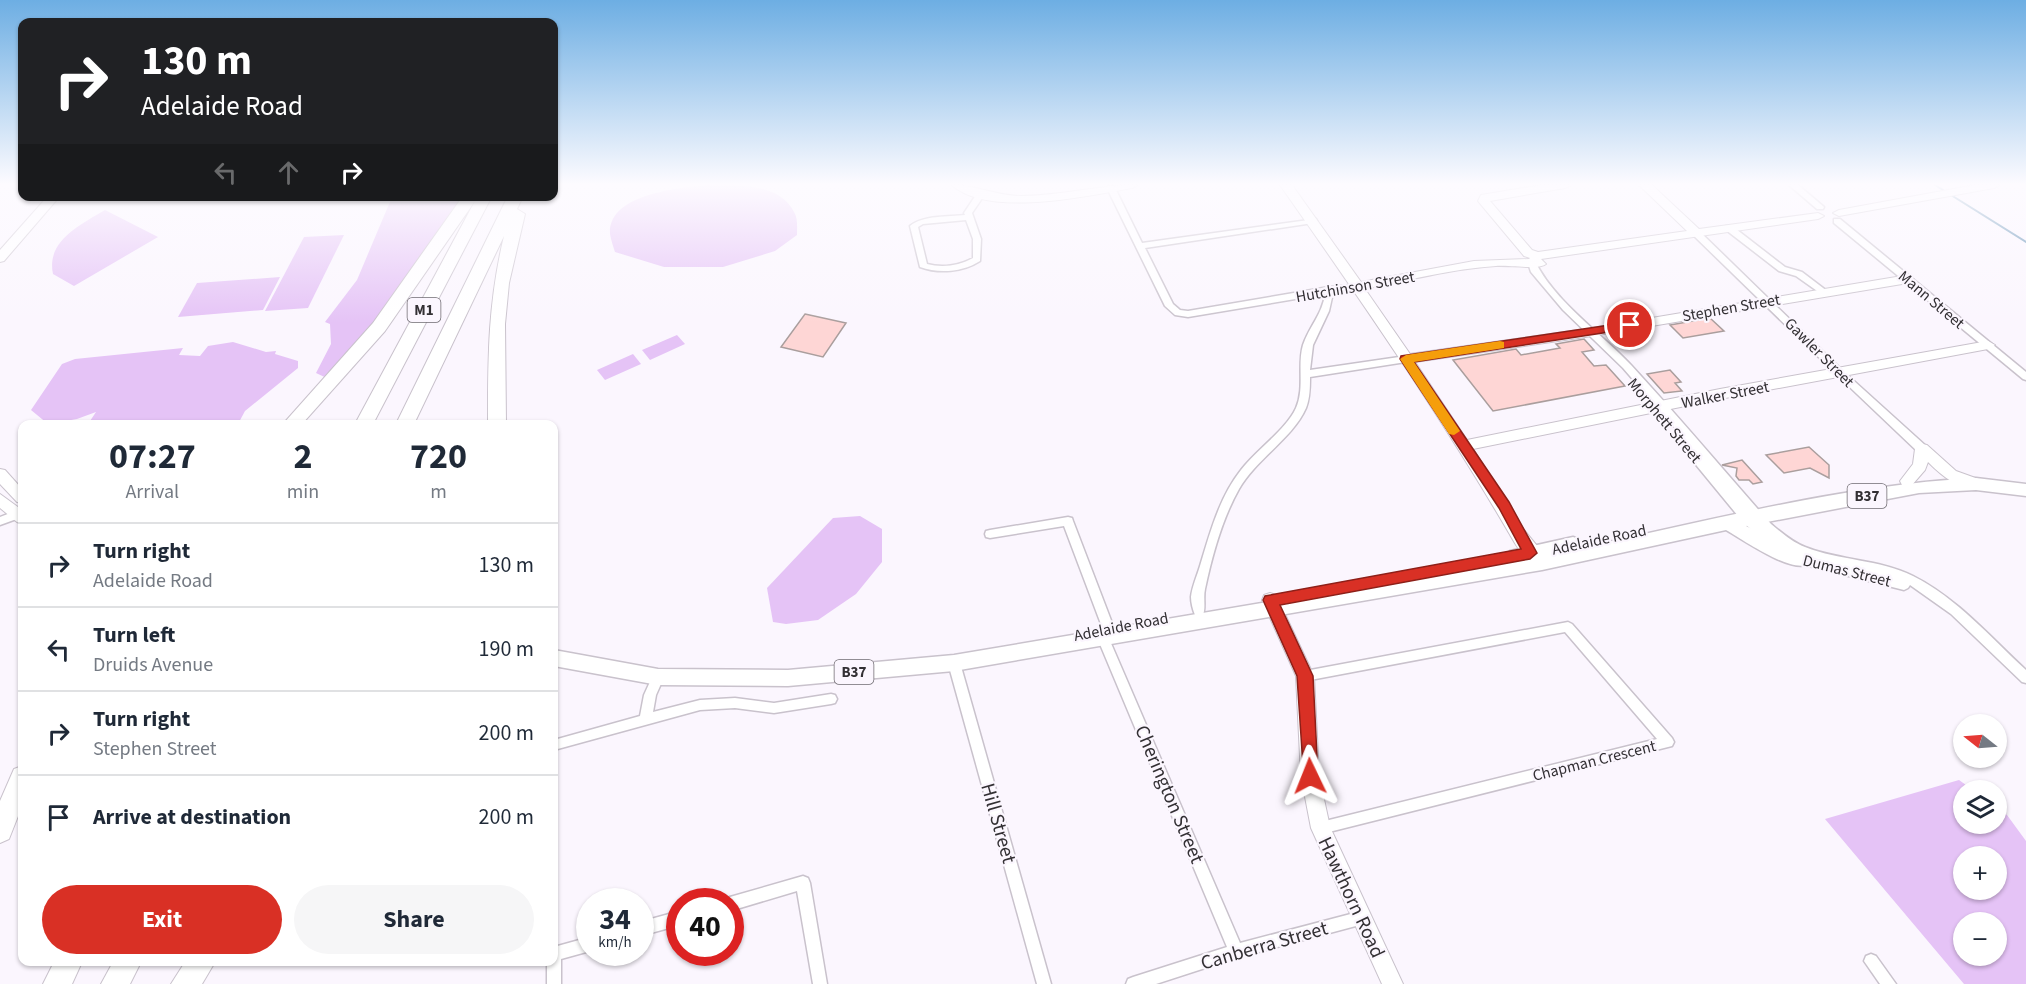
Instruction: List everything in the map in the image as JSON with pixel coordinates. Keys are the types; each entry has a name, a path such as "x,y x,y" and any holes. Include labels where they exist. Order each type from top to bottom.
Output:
{"highway":[{"path":"296,420 379,327 446,231"},
{"name":"M1","path":"366,420 466,231"},
{"name":"M1","path":"407,420 499,231"},
{"path":"497,420 497,324 501,283 513,231"},
{"path":"0,831 18,787"},
{"path":"57,984 67,966"},
{"path":"115,984 126,966"},
{"path":"185,984 199,966"}],"main road":[{"name":"Adelaide Road","path":"1537,556 1907,481 1950,475 2026,483"},
{"name":"Adelaide Road","path":"558,659 658,677 788,678 954,663 1107,633 1727,523 1749,513 1919,487 1976,484 2026,490"},
{"path":"1727,523 1770,548 1800,560"},
{"name":"Adelaide Road","path":"1107,633 1198,603 1272,604"}],"street":[{"path":"2,258 23,231"},
{"path":"915,231 923,265 935,269 975,261 978,256 977,239 974,231"},
{"path":"1132,231 1140,246 1244,231"},
{"path":"1320,231 1359,286 1537,556"},
{"name":"Morphett Street","path":"1508,231 1537,261 1534,270 1566,308 1592,332 1749,513"},
{"name":"Hutchinson Street","path":"1140,246 1168,306 1178,313 1188,314 1492,262 1545,261 1624,243 1704,231"},
{"path":"1733,231 1782,269 1799,274 1823,291"},
{"name":"Mann Street","path":"1854,231 2026,377"},
{"name":"Gawler Street","path":"1695,232 1840,373 1950,475 1976,484"},
{"name":"Stephen Street","path":"1306,374 1592,332 1823,291 1908,279"},
{"path":"1198,603 1227,502 1242,476 1300,411 1305,398 1307,347 1329,300 1329,290"},
{"name":"Walker Street","path":"1463,446 1988,345"},
{"path":"1907,481 1920,466 1922,449"},
{"path":"0,474 18,494"},
{"path":"0,500 18,514"},
{"name":"Dumas Street","path":"1749,513 1783,551 1800,560 1892,581 1935,597"},
{"name":"Dumas Street","path":"1749,513 1778,538 1810,556 1905,578 1935,597 2026,678"},
{"path":"0,521 18,516"},
{"name":"Cherington Street","path":"990,534 1068,521 1107,633 1236,951"},
{"name":"Hawthorn Road","path":"1272,604 1305,676 1310,776 1321,828 1393,984"},
{"name":"Chapman Crescent","path":"1305,676 1568,627 1668,742 1321,828"},
{"name":"Hill Street","path":"954,663 1044,984"},
{"path":"646,720 650,695 658,677"},
{"path":"558,744 700,705 735,703 774,708 831,699"},
{"path":"744,900 803,883 820,984"},
{"name":"Canberra Street","path":"1133,984 1236,951 1362,918"},
{"path":"558,954 576,948"},
{"path":"1871,961 1889,984"},
{"path":"554,966 554,984"}],"shaded area":[{"path":"72,231 146,231 158,237 74,286 53,274 52,262 55,252"},
{"path":"378,231 446,231 333,381 316,373 331,344 330,324 325,322 357,280"},
{"path":"611,231 797,231 797,235 775,251 723,267 664,267 615,252"},
{"path":"344,235 308,308 265,311 304,237"},
{"path":"280,277 263,310 178,317 197,283"},
{"path":"677,335 685,344 650,360 642,350"},
{"path":"233,342 266,352 276,351 275,354 298,361 298,368 245,411 240,420 91,420 96,412 71,420 43,420 31,410 62,364 75,359 183,348 179,355 200,356 208,346"},
{"path":"633,354 641,364 605,380 597,370"},
{"path":"860,516 882,529 882,562 856,594 818,620 786,624 773,622 767,588 833,518"},
{"path":"1953,782 1953,834 2007,834 2007,815 2026,841 2026,984 1964,984 1825,819"}],"building":[{"path":"805,314 846,323 823,357 781,347"},
{"path":"1710,318 1724,331 1683,338 1670,325"},
{"path":"1584,339 1594,350 1582,352 1594,366 1606,365 1625,386 1493,411 1453,360 1516,349 1521,355 1560,348 1556,344"},
{"path":"1670,370 1681,382 1675,383 1682,391 1664,393 1647,374"},
{"path":"1809,447 1829,465 1829,478 1810,468 1784,473 1766,455"},
{"path":"1742,460 1762,482 1753,484 1749,480 1739,480 1736,476 1737,468 1722,465"}],"waterway":[{"path":"2008,231 2026,242"}],"slow traffic":[{"path":"1454,431 1406,359 1500,345"}],"route":[{"path":"1310,776 1305,676 1270,600 1530,553 1519,537 1504,505 1406,359 1630,325"}]}
